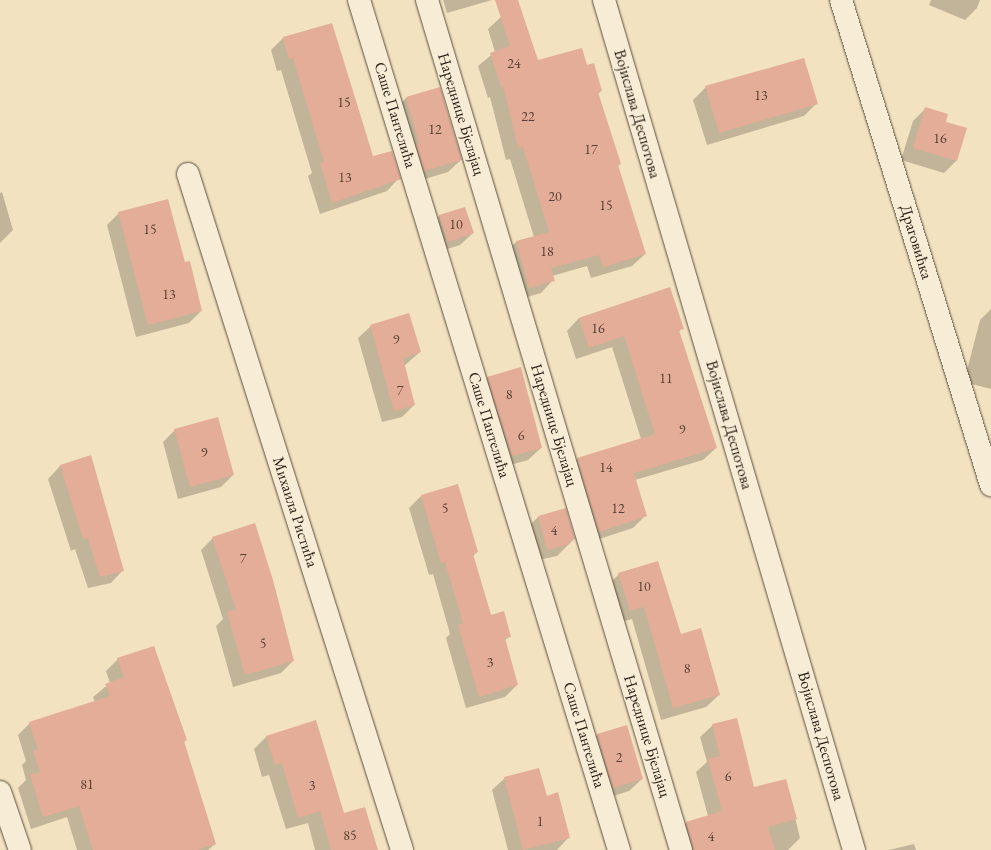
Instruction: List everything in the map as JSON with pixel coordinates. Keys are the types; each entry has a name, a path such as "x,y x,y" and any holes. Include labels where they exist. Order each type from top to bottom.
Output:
{"street":[{"name":"Саше Пантелића","path":"359,0 619,850"},
{"name":"Нареднице Бјелајац","path":"427,0 681,850"},
{"name":"Војислава Деспотова","path":"604,0 854,850"},
{"name":"Драговићка","path":"841,0 991,484"},
{"name":"Михаила Ристића","path":"188,174 402,850"},
{"path":"0,792 20,850"}],"building":[{"path":"495,0 518,0 538,60 582,48 587,65 594,63 602,91 598,92 621,164 618,165 646,254 603,267 599,255 551,268 555,281 529,288 516,241 549,232 523,147 518,148 503,86 501,87 490,53 510,46"},
{"path":"332,23 373,156 392,151 401,179 332,203 320,163 324,162 293,58 289,59 283,37"},
{"path":"804,58 818,104 719,133 705,86"},
{"path":"440,87 462,160 424,171 416,144 419,143 406,97"},
{"path":"925,107 948,114 946,122 967,128 957,161 913,148"},
{"path":"168,199 185,262 190,261 202,311 148,325 118,212"},
{"path":"465,207 474,233 448,242 439,215"},
{"path":"670,287 684,329 679,330 717,448 634,473 647,516 599,532 577,458 655,434 624,336 589,348 579,318"},
{"path":"409,313 421,352 403,358 415,405 394,411 370,325"},
{"path":"521,367 542,448 512,456 487,377"},
{"path":"218,417 234,475 190,487 174,429"},
{"path":"91,455 124,571 100,577 88,538 83,539 60,465"},
{"path":"458,484 478,552 473,554 491,615 504,611 511,637 505,638 518,685 479,697 458,625 463,623 445,562 441,563 421,495"},
{"path":"566,508 575,539 569,541 570,544 547,550 538,516"},
{"path":"255,523 273,580 294,661 245,675 227,612 236,610 212,537"},
{"path":"658,561 681,634 701,628 720,695 673,708 644,607 630,611 618,573"},
{"path":"154,646 187,740 184,741 216,844 197,850 93,850 79,806 43,817 30,775 40,772 33,751 38,750 29,722 110,696 105,684 124,677 117,658"},
{"path":"737,718 754,787 786,779 797,819 768,827 775,850 693,850 686,822 722,811 708,759 720,756 712,724"},
{"path":"316,720 344,813 365,807 378,850 331,850 320,811 298,818 282,763 275,765 266,736"},
{"path":"627,725 643,779 613,788 597,734"},
{"path":"539,768 547,796 558,792 570,838 523,850 504,777"}]}
